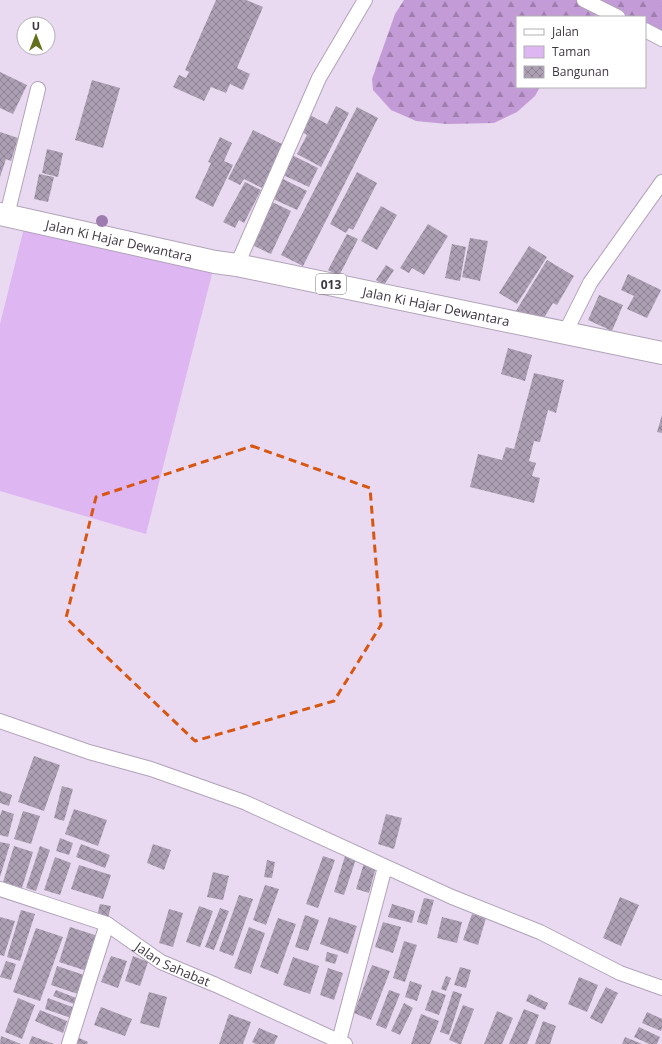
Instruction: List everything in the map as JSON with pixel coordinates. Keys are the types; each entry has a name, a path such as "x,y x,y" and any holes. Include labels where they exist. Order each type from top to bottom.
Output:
{"main road":[{"name":"Jalan Ki Hajar Dewantara","path":"4,214 215,262 237,265 662,353"}],"street":[{"path":"237,265 319,78 365,0"},
{"path":"584,0 616,16"},
{"path":"646,31 662,39"},
{"path":"4,214 38,89"},
{"path":"565,333 590,282 662,182"},
{"path":"0,721 89,752 151,769 238,799 452,897 540,932 620,973 662,988"},
{"path":"342,1043 385,867"},
{"name":"Jalan Sahabat","path":"0,889 107,924 161,962 216,985 342,1043"},
{"path":"69,1044 107,924"}],"highlighted area":[{"path":"252,446 370,488 381,625 334,701 195,741 66,618 96,497"}],"green space":[{"path":"404,0 662,0 662,37 646,30 646,16 516,16 516,88 539,88 535,96 517,112 494,123 447,124 416,121 391,110 373,90 372,79 395,14"},
{"path":"26,220 215,262 146,534 0,491 0,324"}],"building":[{"path":"216,0 246,0 263,7 237,68 250,74 243,90 230,84 226,93 211,87 204,101 173,87 179,75 186,78 189,72 185,70"},
{"path":"0,72 27,85 13,114 0,108"},
{"path":"92,80 120,88 103,148 75,140"},
{"path":"336,106 349,113 321,167 297,154 307,135 302,132 310,115 327,124"},
{"path":"357,107 378,118 303,266 281,255"},
{"path":"253,130 284,145 262,188 244,179 240,185 228,179"},
{"path":"0,132 18,138 11,161 6,159 0,177"},
{"path":"220,137 232,143 224,161 233,165 213,207 195,198 211,163 208,162"},
{"path":"47,149 63,153 58,177 42,173"},
{"path":"292,155 318,168 309,187 283,175"},
{"path":"357,172 377,183 353,230 349,228 346,233 330,224"},
{"path":"39,174 54,177 48,202 34,199"},
{"path":"281,178 307,191 297,210 271,198"},
{"path":"245,182 261,190 244,223 239,220 235,228 223,222"},
{"path":"270,201 291,211 271,254 250,244"},
{"path":"381,206 397,215 377,250 361,241"},
{"path":"428,224 448,236 424,275 412,268 409,273 400,268"},
{"path":"347,234 358,239 339,276 328,270"},
{"path":"470,238 488,241 480,281 462,277"},
{"path":"452,244 466,247 460,281 445,278"},
{"path":"529,246 547,257 517,304 499,293"},
{"path":"547,260 574,276 557,305 553,303 544,318 516,311"},
{"path":"386,265 394,270 384,285 376,280"},
{"path":"628,274 661,290 647,318 627,309 634,296 621,290"},
{"path":"599,295 623,305 612,331 588,320"},
{"path":"508,348 532,355 525,381 501,374"},
{"path":"534,373 564,380 556,413 548,410 540,442 534,441 529,461 536,463 532,476 540,478 534,503 470,487 478,454 502,460 506,447 514,449"},
{"path":"662,415 662,433 657,432"},
{"path":"34,756 60,765 44,811 18,802"},
{"path":"62,786 73,789 64,821 54,818"},
{"path":"0,791 12,795 9,806 0,803"},
{"path":"74,809 107,820 98,846 65,834"},
{"path":"2,810 14,814 8,837 0,835 0,816"},
{"path":"23,811 40,816 31,844 14,839"},
{"path":"386,814 402,818 394,849 378,844"},
{"path":"60,838 73,843 69,855 56,851"},
{"path":"0,842 10,844 0,877"},
{"path":"81,844 110,855 105,868 76,857"},
{"path":"153,844 171,850 164,870 147,863"},
{"path":"14,846 33,852 22,888 3,882"},
{"path":"40,846 50,850 36,891 26,888"},
{"path":"323,856 335,860 318,908 306,904"},
{"path":"345,856 356,859 344,895 334,892"},
{"path":"55,857 71,863 60,895 44,890"},
{"path":"267,860 275,862 272,878 264,877"},
{"path":"364,863 376,867 369,893 356,889"},
{"path":"79,865 111,875 103,899 71,889"},
{"path":"213,872 229,876 223,900 207,897"},
{"path":"265,885 279,889 266,925 253,920"},
{"path":"239,895 253,899 233,956 219,951"},
{"path":"620,897 639,905 621,946 603,938"},
{"path":"424,898 434,900 427,925 417,922"},
{"path":"100,904 111,906 108,918 97,916"},
{"path":"392,904 415,911 412,923 388,917"},
{"path":"199,906 213,911 200,947 186,942"},
{"path":"220,908 229,911 214,950 205,947"},
{"path":"169,909 183,913 173,947 159,943"},
{"path":"21,910 35,914 20,961 7,957"},
{"path":"472,914 486,918 478,945 463,940"},
{"path":"305,915 319,920 308,951 295,947"},
{"path":"0,917 15,921 4,956 0,955"},
{"path":"329,917 357,926 348,954 320,944"},
{"path":"442,917 462,922 457,943 437,938"},
{"path":"278,918 296,924 278,974 260,967"},
{"path":"383,922 401,927 393,953 375,947"},
{"path":"70,927 98,936 87,971 59,962"},
{"path":"249,927 265,933 251,974 234,968"},
{"path":"36,928 63,937 40,1001 13,992"},
{"path":"404,941 417,945 405,982 393,978"},
{"path":"327,952 338,955 335,964 325,961"},
{"path":"111,956 127,961 118,988 101,982"},
{"path":"133,956 148,962 140,986 125,981"},
{"path":"293,957 319,966 310,994 283,985"},
{"path":"6,961 16,964 11,980 0,977"},
{"path":"372,965 390,971 371,1020 354,1013"},
{"path":"57,966 84,975 78,994 51,985"},
{"path":"460,967 471,970 466,988 454,985"},
{"path":"328,968 343,973 334,1000 320,995"},
{"path":"446,976 451,978 446,991 441,989"},
{"path":"579,977 598,985 587,1012 568,1004"},
{"path":"410,981 422,985 417,1001 405,997"},
{"path":"606,987 618,993 602,1024 590,1018"},
{"path":"56,990 76,998 74,1004 53,996"},
{"path":"389,990 400,994 386,1029 376,1025"},
{"path":"432,990 446,995 439,1015 425,1010"},
{"path":"453,991 462,994 449,1035 440,1032"},
{"path":"149,992 167,997 159,1028 140,1023"},
{"path":"529,994 548,1003 545,1010 526,1001"},
{"path":"18,998 35,1005 22,1039 5,1032"},
{"path":"48,998 75,1008 71,1018 45,1009"},
{"path":"404,1003 413,1008 400,1035 391,1031"},
{"path":"463,1005 474,1009 461,1044 459,1044 449,1040"},
{"path":"101,1007 132,1019 125,1036 94,1025"},
{"path":"524,1009 539,1015 527,1044 509,1044"},
{"path":"40,1010 67,1021 63,1033 35,1021"},
{"path":"497,1011 513,1018 502,1044 484,1044"},
{"path":"647,1012 662,1019 661,1031 642,1023"},
{"path":"229,1014 251,1022 243,1044 219,1044"},
{"path":"421,1014 439,1021 430,1044 411,1044"},
{"path":"543,1021 556,1026 550,1044 535,1044"},
{"path":"639,1027 660,1037 657,1044 649,1044 634,1037"},
{"path":"259,1028 278,1036 274,1044 256,1044 252,1042"},
{"path":"1,1036 21,1044 0,1044"},
{"path":"32,1036 54,1044 29,1044"},
{"path":"77,1037 88,1042 87,1044 74,1044"},
{"path":"625,1037 642,1044 622,1044"}]}
